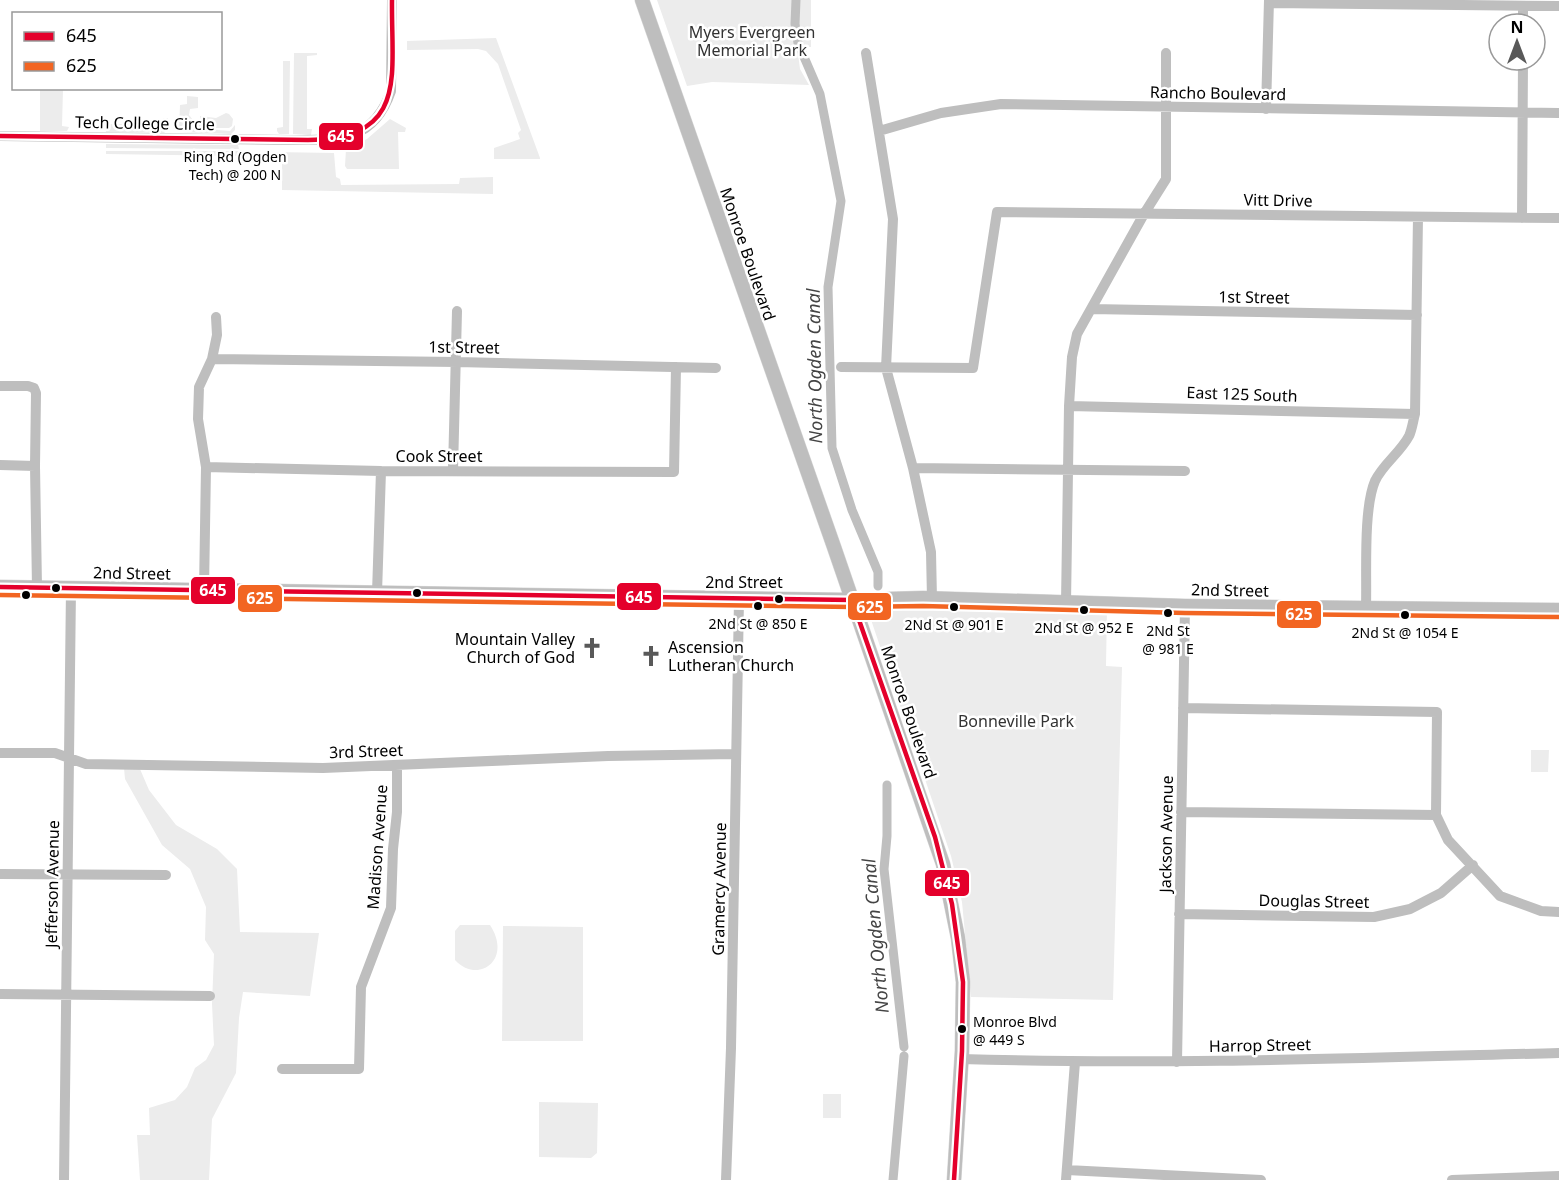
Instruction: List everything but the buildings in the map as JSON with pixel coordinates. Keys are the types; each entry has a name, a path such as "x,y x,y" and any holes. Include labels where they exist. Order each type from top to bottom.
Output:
{"main road":[{"name":"Monroe Boulevard","path":"642,0 943,864 961,955 963,982 954,1180"},
{"name":"2nd Street","path":"0,587 1559,610"}],"street":[{"name":"Tech College Circle","path":"0,136 291,140 347,138 365,129 378,117 391,91 392,0"},
{"path":"1266,109 1269,1 1559,6"},
{"path":"1523,6 1523,12"},
{"path":"866,53 892,219 886,368 913,468 931,552 932,599"},
{"path":"1066,603 1069,406 1072,357 1077,334 1166,179 1166,53"},
{"path":"1522,218 1523,72"},
{"name":"Rancho Boulevard","path":"879,131 941,113 1001,104 1559,113"},
{"name":"Vitt Drive","path":"886,368 973,368 997,212 1559,218"},
{"path":"1366,607 1368,509 1374,482 1386,463 1410,435 1415,414 1418,217"},
{"name":"1st Street","path":"1091,309 1417,315"},
{"path":"453,471 457,311"},
{"path":"204,590 206,467 198,419 199,387 212,359 217,335 216,317"},
{"name":"1st Street","path":"212,359 716,368"},
{"name":"Cook Street","path":"206,467 381,471 674,472 676,367"},
{"path":"841,367 886,368"},
{"path":"0,386 34,388 36,399 37,587"},
{"name":"East 125 South","path":"1069,406 1415,414"},
{"path":"0,465 35,466"},
{"path":"913,468 1185,471"},
{"path":"377,593 381,471"},
{"name":"Jefferson Avenue","path":"64,1180 71,588"},
{"name":"Gramercy Avenue","path":"726,1180 731,1051 739,599"},
{"name":"Jackson Avenue","path":"1177,1062 1185,606"},
{"path":"1184,708 1437,712 1436,815 1448,840 1500,896 1542,911 1559,912"},
{"name":"3rd Street","path":"0,753 55,753 86,764 323,768 608,756 735,754"},
{"name":"Madison Avenue","path":"282,1069 359,1069 361,987 391,908 397,812 397,766"},
{"path":"1182,812 1436,815"},
{"name":"Douglas Street","path":"1179,914 1374,917 1410,909 1441,893 1473,865"},
{"path":"0,874 166,875"},
{"path":"0,994 210,996"},
{"name":"Harrop Street","path":"961,1059 1177,1062 1559,1053"},
{"path":"1075,1062 1066,1175 1255,1180"},
{"path":"1452,1180 1559,1176"}],"green space":[{"name":"Myers Evergreen Memorial Park","path":"657,0 811,0 811,47 797,46 800,69 809,85 712,82 687,86"},
{"path":"496,38 540,159 494,159 494,148 520,139 518,133 521,130 498,64 486,51 478,49 407,50 407,41"},
{"path":"294,53 317,53 317,55 307,56 307,129 312,129 311,135 293,134"},
{"path":"283,61 290,61 289,134 279,134 277,131 277,128 283,127"},
{"path":"40,90 63,90 62,126 69,127 67,131 40,131"},
{"path":"187,96 198,97 198,108 190,109 189,115 204,129 230,131 235,125 235,130 231,134 179,132 180,105 187,104"},
{"path":"226,113 233,119 232,126 229,128 205,128 201,121 200,116 216,118"},
{"path":"163,118 168,118 167,130 164,133 106,132 105,124 163,125"},
{"path":"390,119 406,128 405,132 398,132 399,169 347,169 345,166 346,149 367,139"},
{"path":"106,144 238,145 239,149 106,148"},
{"path":"106,151 239,151 237,156 106,154"},
{"path":"273,152 334,153 336,177 340,179 341,185 459,184 460,178 493,177 493,194 282,190 282,157 274,157"},
{"name":"Bonneville Park","path":"865,602 1107,608 1106,666 1122,667 1113,1000 971,997 962,902 951,856"},
{"path":"1531,750 1549,750 1548,772 1531,772"},
{"path":"124,768 140,769 149,790 176,825 217,849 237,869 240,932 319,933 310,996 243,992 236,1073 212,1119 209,1180 140,1180 137,1135 150,1135 149,1108 175,1100 187,1087 195,1068 206,1060 214,1045 212,1004 214,954 205,940 206,907 190,869 162,845 125,779"},
{"path":"460,925 490,925 496,938 497,949 490,965 473,970 455,960 455,931"},
{"path":"503,926 583,927 583,1041 502,1041"},
{"path":"823,1094 841,1094 841,1118 823,1118"},
{"path":"539,1102 598,1103 597,1153 591,1158 539,1157"}],"waterway":[{"name":"North Ogden Canal","path":"796,0 795,24 798,43 820,94 841,201 828,287 832,448 852,510 878,572 878,586"},
{"name":"North Ogden Canal","path":"887,785 887,836 884,869 904,1047"},
{"name":"North Ogden Canal","path":"893,1180 904,1056"}],"transit line":[{"name":"645","path":"0,136 308,140 341,137 364,128 379,115 388,98 393,54 392,0"},
{"name":"645","path":"0,587 852,600"},
{"name":"625","path":"0,595 852,607 923,606 1185,613 1559,617"},
{"name":"645","path":"852,600 935,837 952,904 963,982 962,1051 954,1180"}],"place":[{"name":"Ring Rd (Ogden Tech) @ 200 N","path":"235,139"},
{"name":"2Nd St @ 850 E","path":"758,606"},
{"name":"2Nd St @ 901 E","path":"954,607"},
{"name":"2Nd St @ 952 E","path":"1084,610"},
{"name":"2Nd St @ 981 E","path":"1168,613"},
{"name":"2Nd St @ 1054 E","path":"1405,615"},
{"name":"Mountain Valley Church of God","path":"592,648"},
{"name":"Ascension Lutheran Church","path":"651,656"},
{"name":"Monroe Blvd @ 449 S","path":"962,1029"}]}
